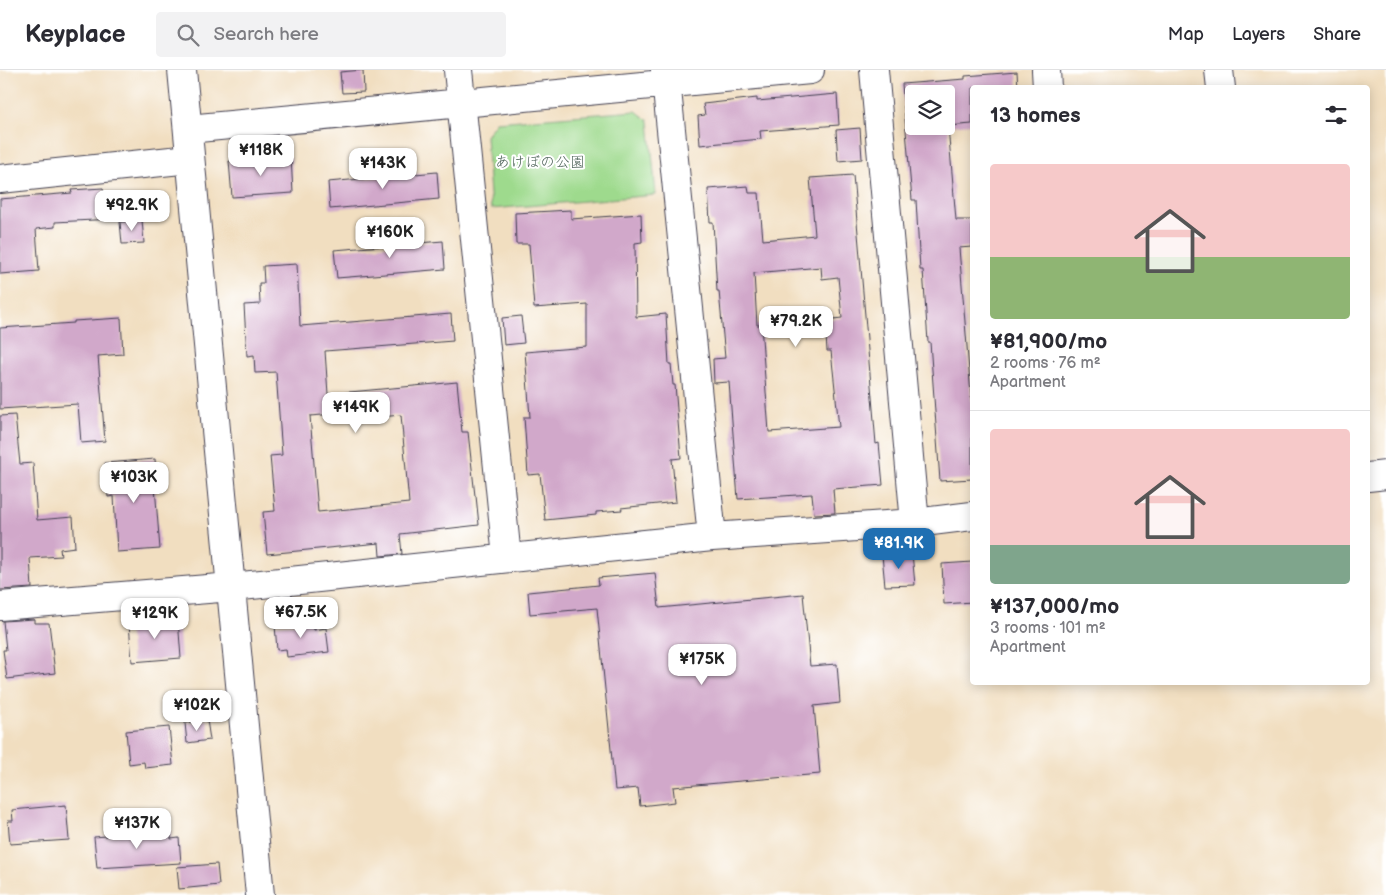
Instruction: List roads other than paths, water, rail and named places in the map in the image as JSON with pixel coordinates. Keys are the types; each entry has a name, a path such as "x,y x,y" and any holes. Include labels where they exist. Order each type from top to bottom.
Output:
{"street":[{"path":"182,70 260,895"},
{"path":"458,70 507,558"},
{"path":"188,129 461,103 666,77 810,70"},
{"path":"874,70 915,523"},
{"path":"1046,70 1047,85"},
{"path":"1219,70 1221,85"},
{"path":"666,77 712,538"},
{"path":"0,179 190,159"},
{"path":"1370,477 1386,475"},
{"path":"0,606 232,587 712,538 915,523 970,516"}],"park label":[{"name":"あけぼの公園","path":"540,162"}]}
